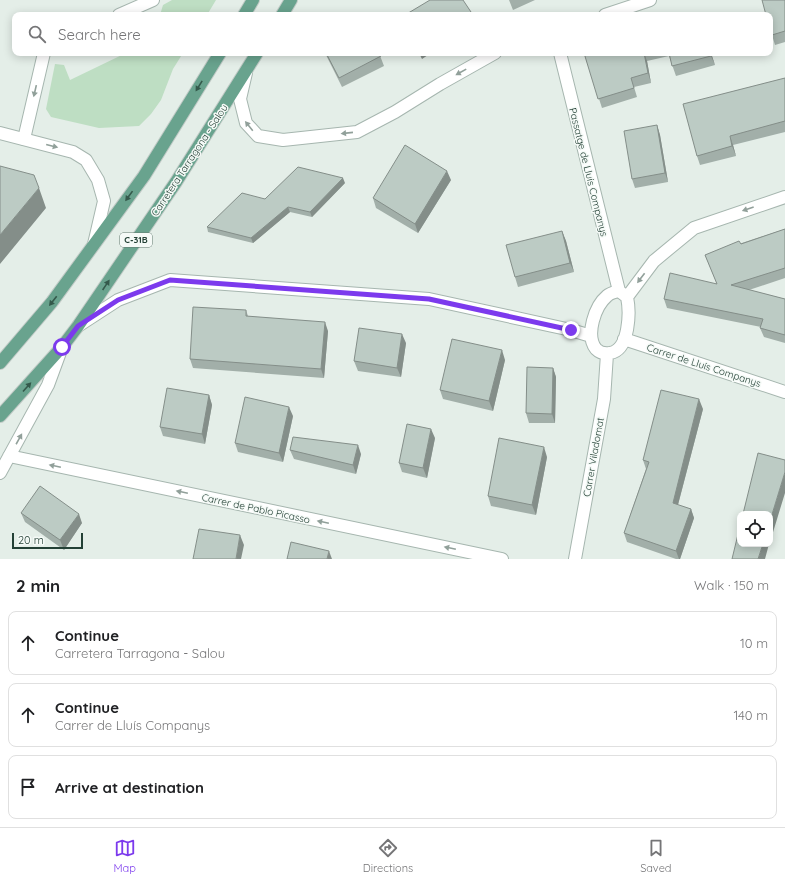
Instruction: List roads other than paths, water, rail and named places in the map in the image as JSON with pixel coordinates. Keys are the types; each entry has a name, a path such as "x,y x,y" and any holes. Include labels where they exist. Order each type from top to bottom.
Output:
{"main road":[{"path":"246,12 253,0"},
{"path":"284,12 291,0"},
{"name":"C-31B","path":"0,363 52,302 144,176 218,56"},
{"name":"Carretera Tarragona - Salou","path":"0,416 62,347 78,326 176,182 255,56"}],"street":[{"path":"126,12 153,0"},
{"path":"614,12 650,0"},
{"path":"24,139 43,56"},
{"path":"247,70 240,99 246,123 258,136 283,140 357,132 395,112 490,56"},
{"name":"Passatge de Lluís Companys","path":"561,56 623,294 630,311 624,339"},
{"path":"0,133 73,152 86,160 98,180 104,201 94,244"},
{"path":"624,339 620,349 604,354 596,349 591,336 593,320 599,305 608,295 623,294 654,261 694,228 785,197"},
{"path":"78,326 118,300 170,280 429,299 571,330 591,336"},
{"name":"Carrer de Lluís Companys","path":"624,339 785,392"},
{"path":"0,473 48,384 62,347"},
{"name":"Carrer Viladomat","path":"575,559 604,399 607,354"},
{"name":"Carrer de Pablo Picasso","path":"9,456 502,559"}]}
